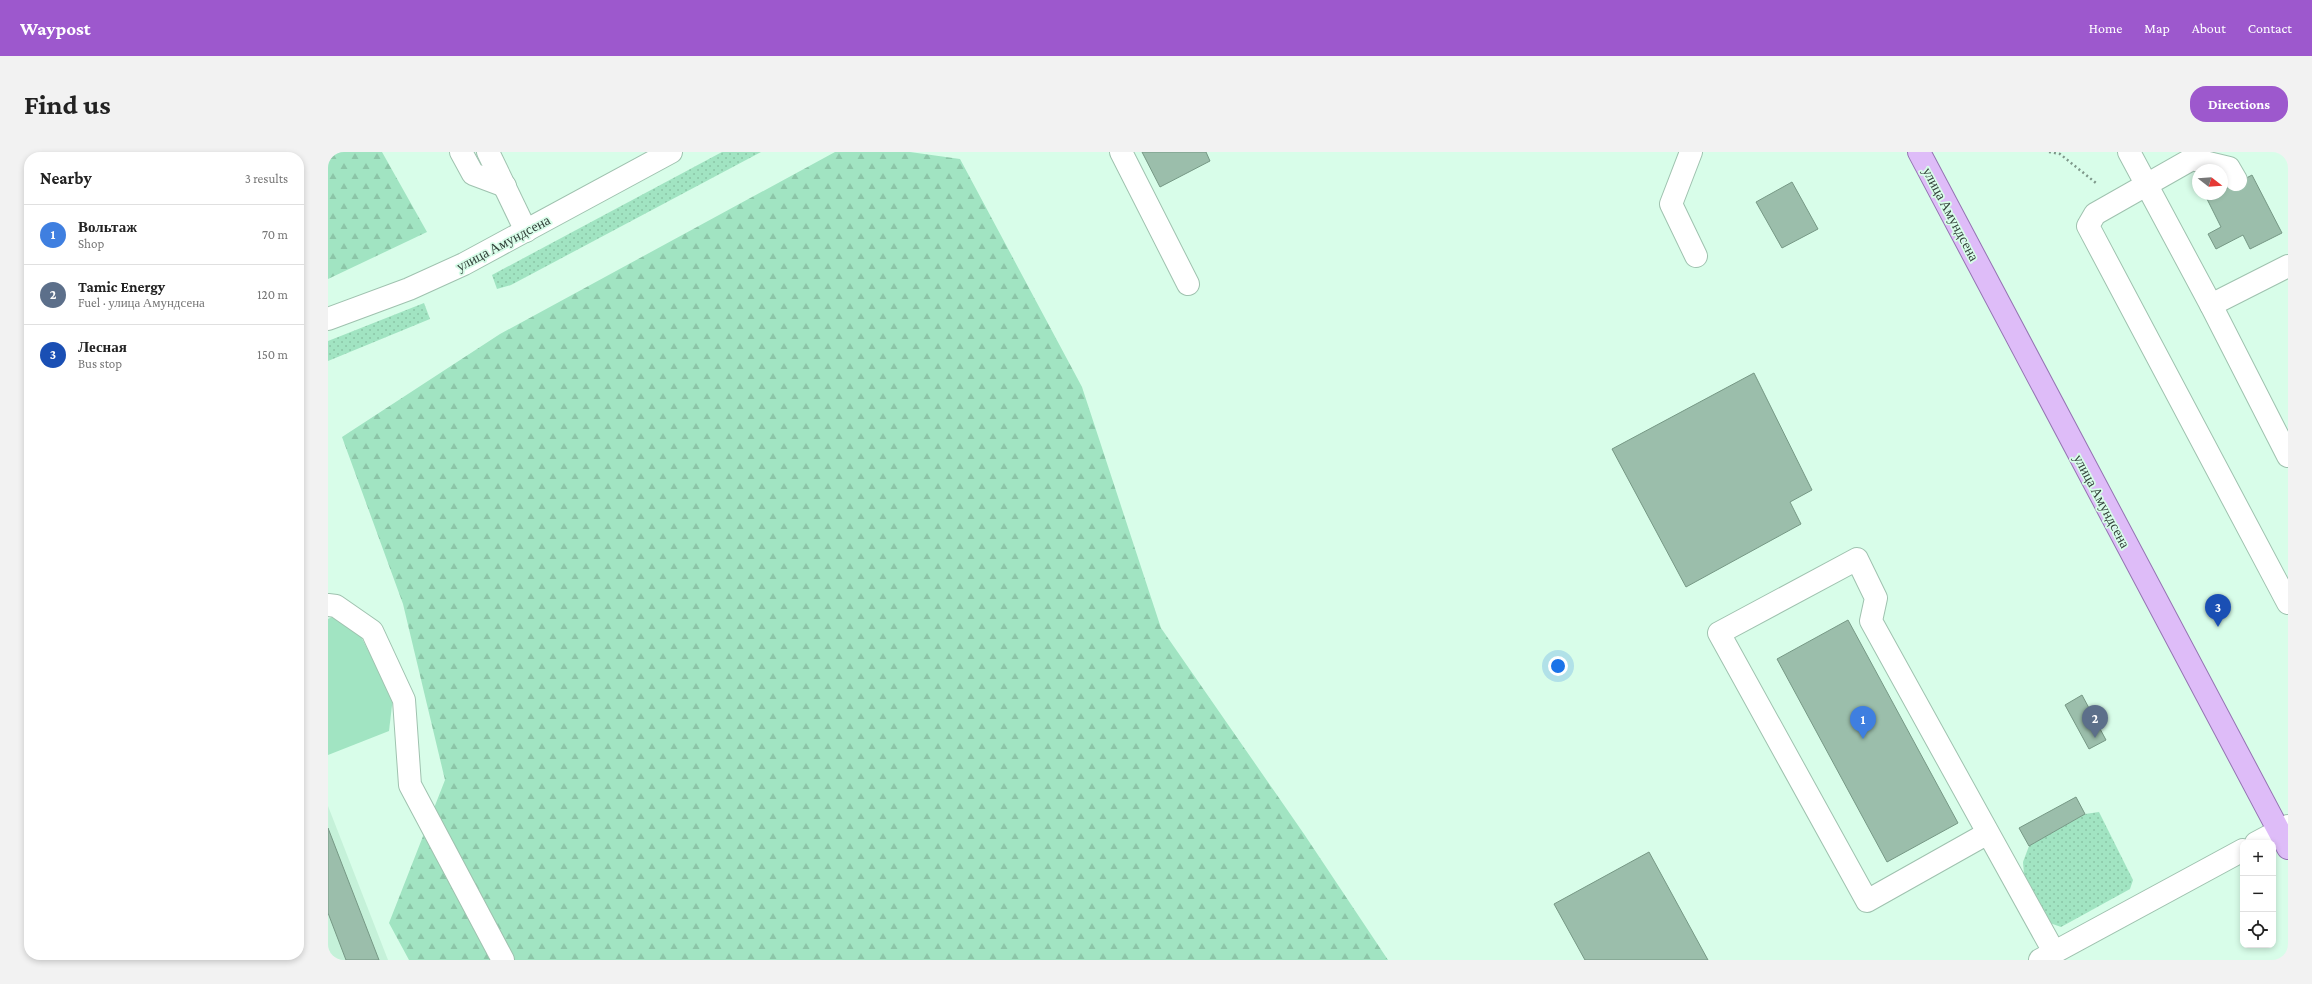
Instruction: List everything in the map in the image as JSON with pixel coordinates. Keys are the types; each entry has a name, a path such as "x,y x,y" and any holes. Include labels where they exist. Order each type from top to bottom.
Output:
{"main road":[{"name":"улица Амундсена","path":"1919,152 2164,617 2285,835"}],"street":[{"path":"461,152 473,174 505,186"},
{"path":"488,152 526,231"},
{"name":"улица Амундсена","path":"328,319 410,289 464,264 671,152"},
{"path":"1121,152 1188,284"},
{"path":"1691,152 1671,204 1696,256"},
{"path":"2129,152 2211,305 2288,456"},
{"path":"2236,180 2229,168 2192,159 2147,186 2095,214 2088,226 2288,603"},
{"path":"2211,305 2288,266"},
{"path":"1988,833 1867,901 1719,633 1857,559 1876,598 1871,621 1988,833 2047,956 2240,852"},
{"path":"328,605 336,606 372,631 404,700 410,785 504,960"},
{"path":"2267,840 2285,835"}],"path":[{"path":"2049,152 2060,154 2119,201"}],"shaded area":[{"path":"328,806 388,960 328,960"}],"green space":[{"path":"328,152 382,152 427,232 328,279"},
{"path":"722,152 761,152 511,285 497,289 492,275"},
{"path":"835,152 910,152 960,159 1082,387 1161,628 1304,834 1388,960 409,960 389,923 445,780 403,604 342,437 500,334"},
{"path":"424,303 430,319 328,361 328,341"},
{"path":"332,617 358,631 393,697 389,731 328,755 328,619"},
{"path":"2099,812 2133,880 2130,889 2061,927 2050,923 2024,874 2023,862 2029,846 2085,814"}],"building":[{"path":"1142,152 1206,152 1210,161 1160,187"},
{"path":"2252,175 2282,233 2250,249 2243,235 2216,249 2208,234 2221,227 2208,200 2228,200 2228,188"},
{"path":"1792,182 1818,229 1782,248 1756,202"},
{"path":"1754,373 1812,490 1790,502 1801,524 1686,587 1612,449"},
{"path":"1848,620 1958,823 1887,862 1777,659"},
{"path":"2082,695 2106,740 2089,749 2065,705"},
{"path":"2076,797 2085,814 2029,846 2019,828"},
{"path":"328,828 379,960 346,960 328,913"},
{"path":"1649,852 1708,960 1585,960 1554,904"}],"place":[{"name":"Лесная","path":"2218,627"},
{"name":"Tamic Energy","path":"2095,738"},
{"name":"Вольтаж","path":"1863,739"}]}
